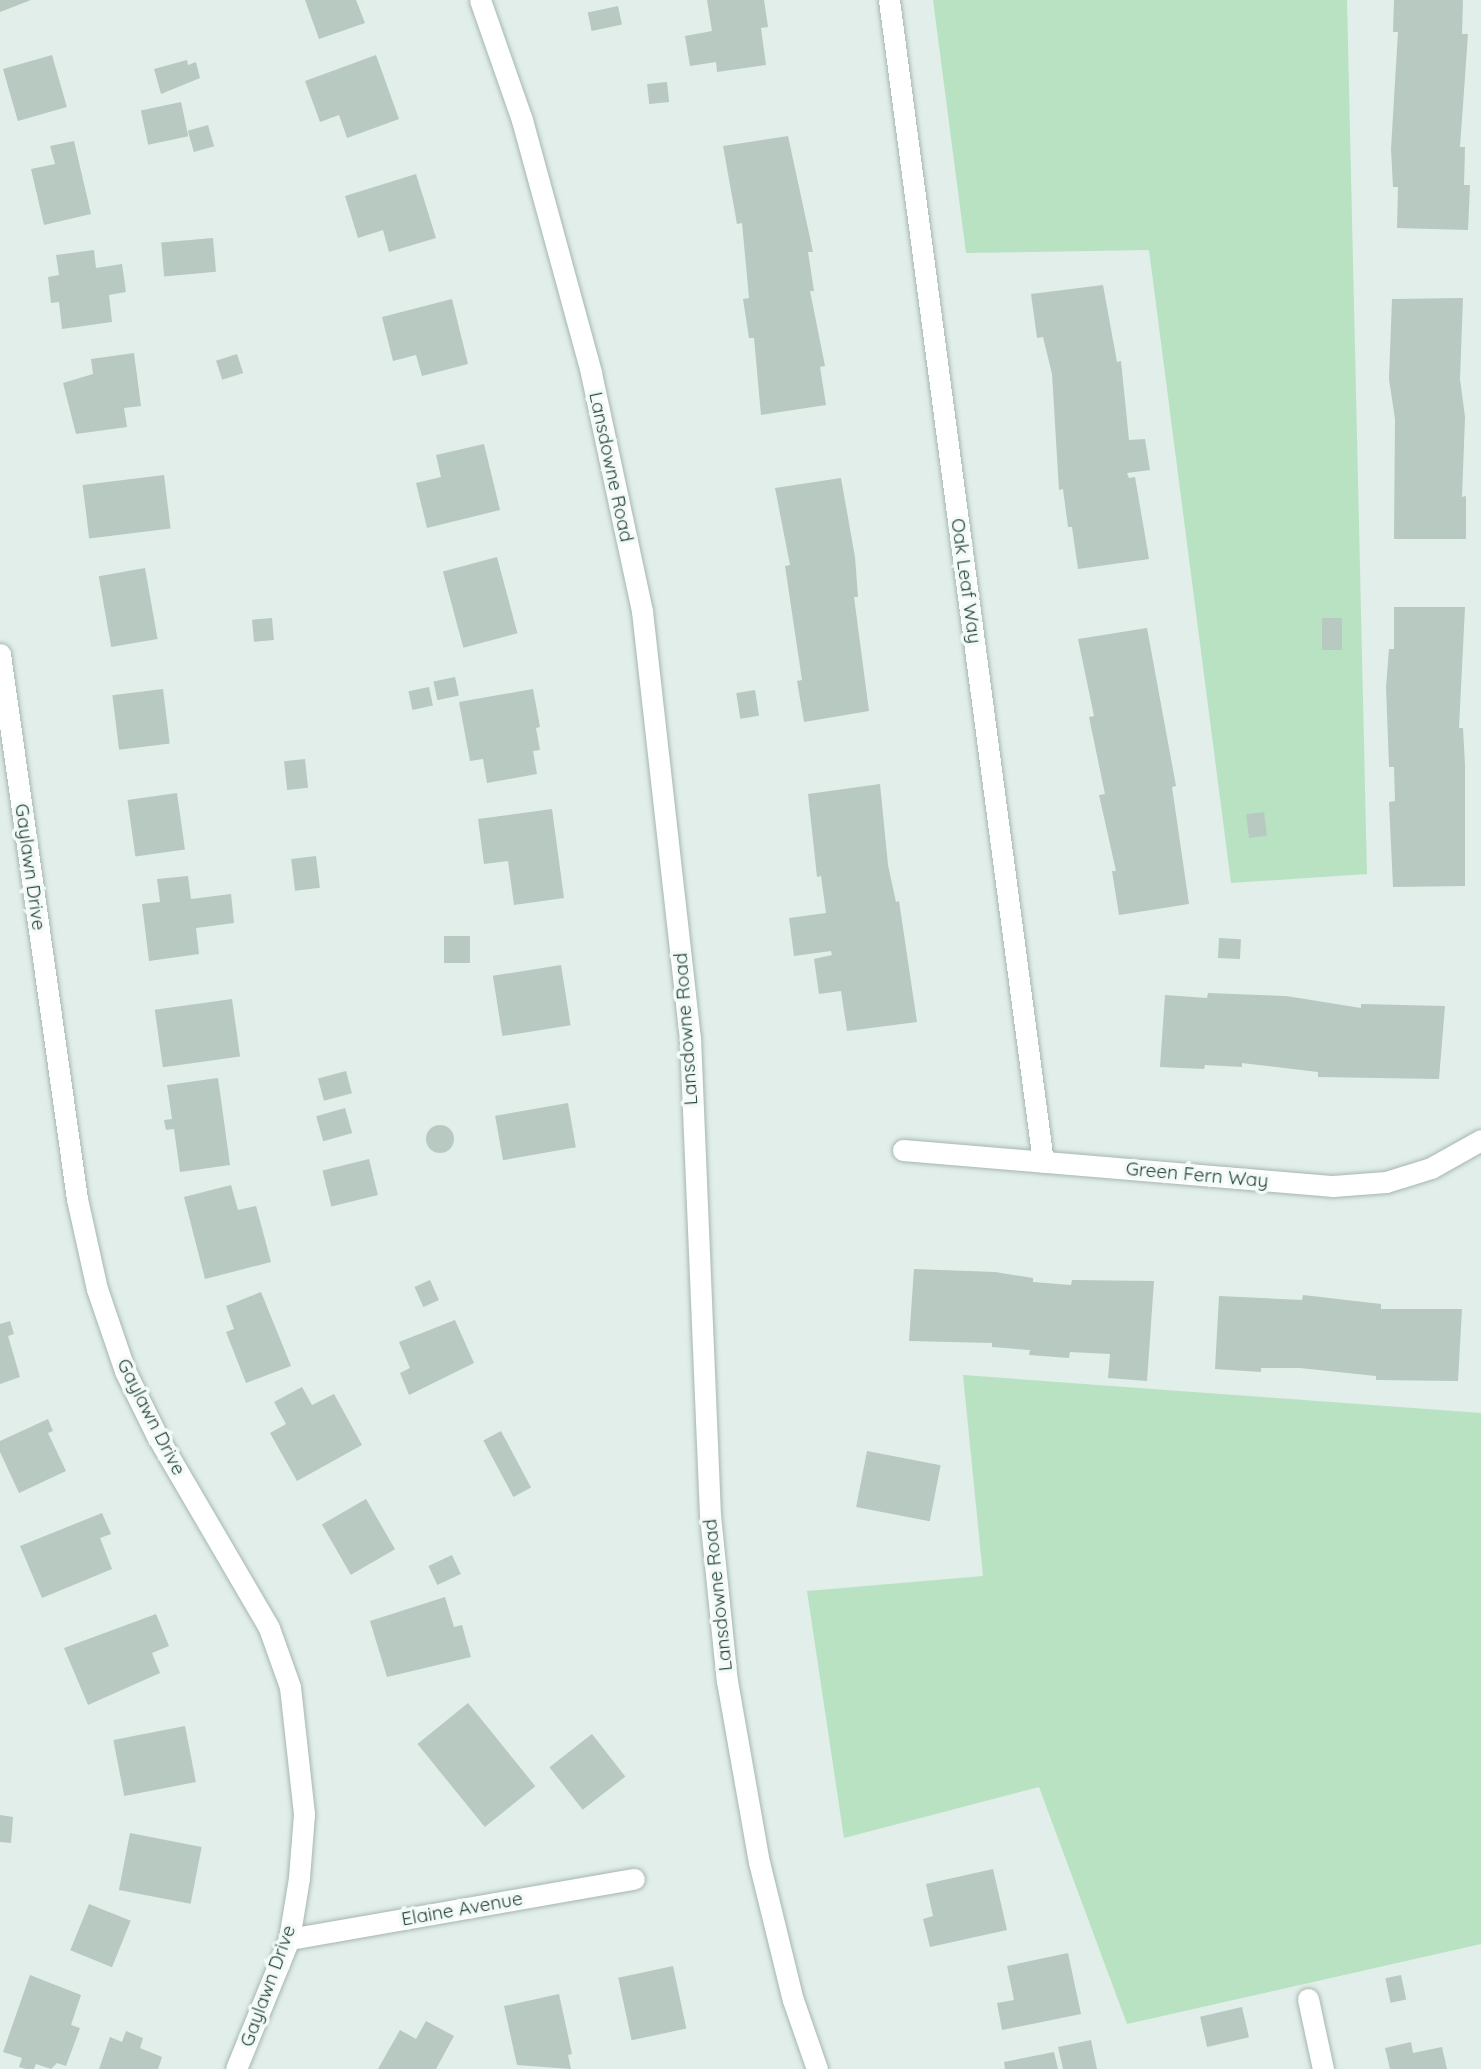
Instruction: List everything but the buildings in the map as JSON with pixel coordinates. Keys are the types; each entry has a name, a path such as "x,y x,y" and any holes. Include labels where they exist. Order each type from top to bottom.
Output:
{"street":[{"name":"Lansdowne Road","path":"480,0 522,120 591,373 642,611 690,1038 710,1515 727,1681 759,1862 793,2000 817,2069"},
{"name":"Oak Leaf Way","path":"889,0 1043,1162"},
{"name":"Gaylawn Drive","path":"0,654 77,1199 97,1289 130,1382 269,1628 290,1687 304,1814 289,1939 236,2069"},
{"name":"Green Fern Way","path":"903,1150 1333,1186 1386,1182 1432,1168 1481,1140"},
{"name":"Elaine Avenue","path":"289,1939 634,1879"},
{"path":"1308,1999 1323,2069"}],"green space":[{"path":"933,0 1347,0 1367,874 1231,883 1149,250 966,253"},
{"path":"963,1375 1481,1413 1481,1944 1127,2024 1039,1787 844,1838 807,1591 983,1576"}]}
